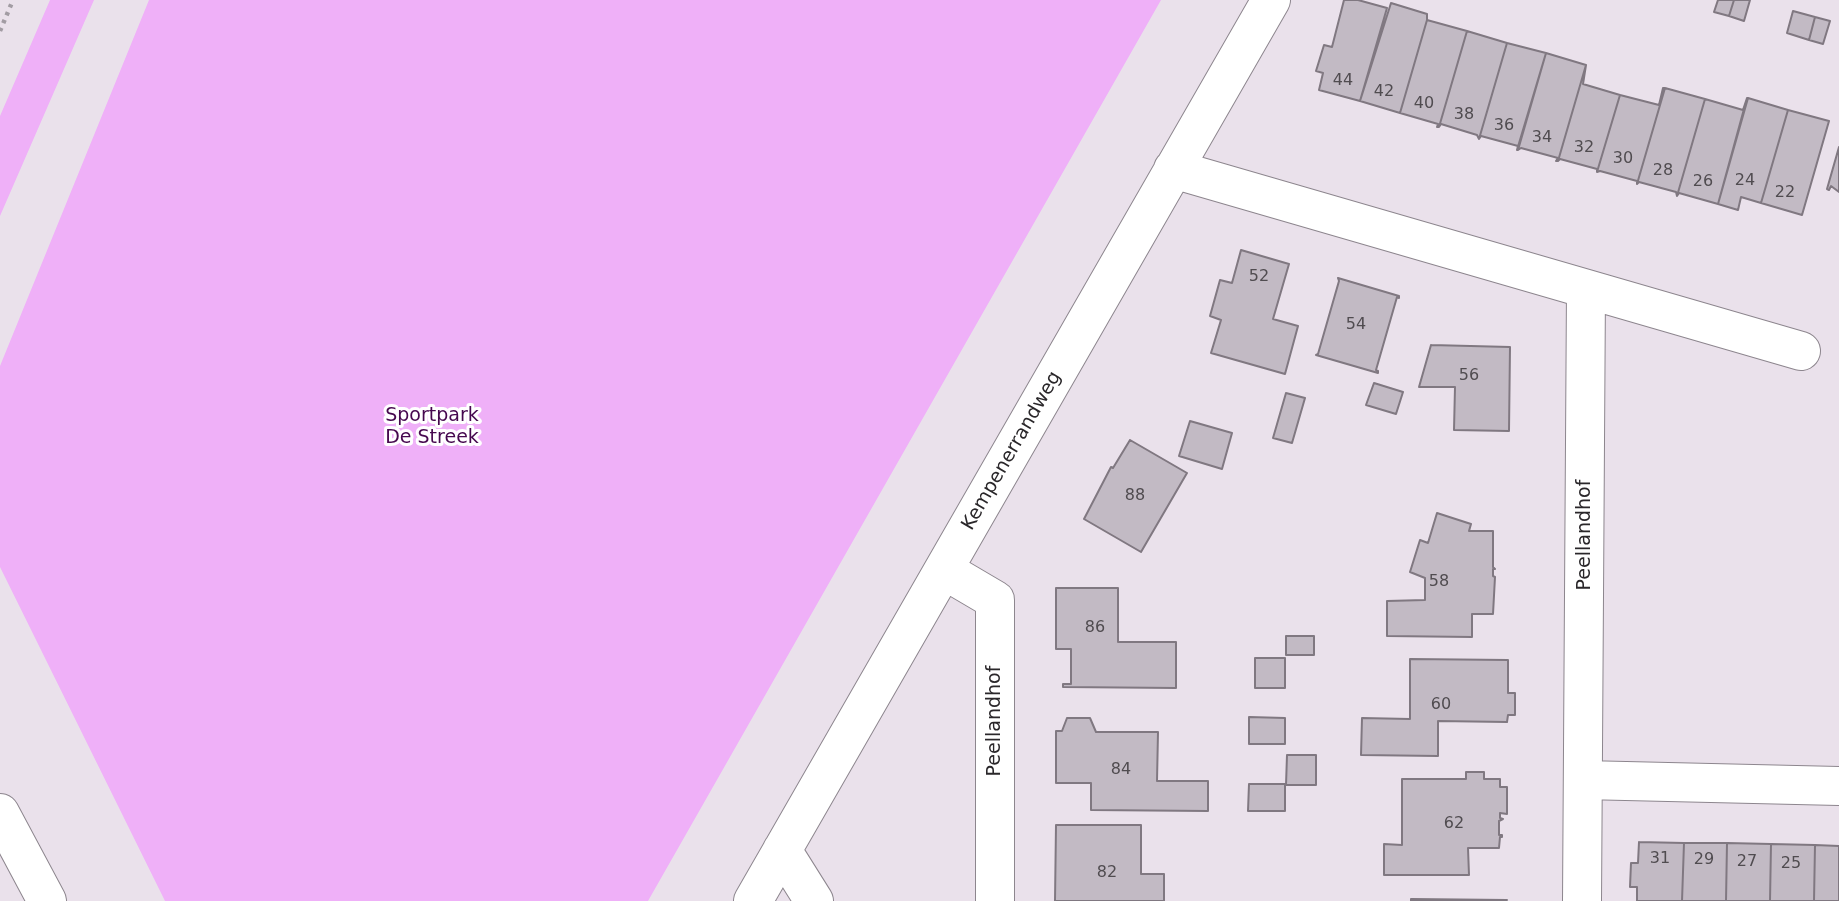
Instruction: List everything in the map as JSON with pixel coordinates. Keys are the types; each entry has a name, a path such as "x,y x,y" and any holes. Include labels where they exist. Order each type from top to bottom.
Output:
{"street":[{"name":"Kempenerrandweg","path":"753,901 1271,0"},
{"path":"1174,169 1801,351"},
{"name":"Peellandhof","path":"1582,901 1586,289"},
{"name":"Peellandhof","path":"944,569 995,600 995,901"},
{"path":"1583,780 1839,786"},
{"path":"0,813 47,901"},
{"path":"782,850 814,901"}],"path":[{"path":"0,31 13,0"}],"green space":[{"path":"50,0 94,0 0,216 0,116"},
{"name":"Sportpark De Streek","path":"149,0 1161,0 648,901 165,901 0,567 0,366"}],"building":[{"path":"1344,0 1358,0 1387,8 1360,101 1319,90 1323,73 1316,71 1324,45 1332,47"},
{"path":"1718,0 1734,0 1729,16 1714,12"},
{"path":"1734,0 1750,0 1744,21 1729,16"},
{"path":"1391,3 1427,14 1400,113 1360,101"},
{"path":"1793,11 1815,17 1809,40 1787,33"},
{"path":"1815,17 1830,21 1823,44 1809,40"},
{"path":"1427,20 1467,31 1439,127 1438,124 1400,113"},
{"path":"1467,31 1507,43 1479,139 1477,135 1441,124 1439,127"},
{"path":"1507,43 1546,53 1517,150 1518,146 1481,136 1479,139"},
{"path":"1546,53 1586,65 1558,161 1558,158 1521,148 1518,150"},
{"path":"1586,65 1583,84 1620,95 1597,172 1597,169 1560,159 1558,161"},
{"path":"1665,88 1637,184 1637,181 1597,172 1620,95 1659,105"},
{"path":"1665,88 1705,99 1677,196 1676,192 1639,182 1637,184"},
{"path":"1747,98 1718,204 1679,193 1677,196 1705,99 1743,110"},
{"path":"1748,98 1788,110 1761,203 1741,197 1738,210 1718,204"},
{"path":"1788,110 1829,121 1802,215 1761,203"},
{"path":"1839,147 1839,192 1831,186 1827,189"},
{"path":"1241,250 1289,264 1273,319 1298,326 1285,374 1211,353 1221,320 1210,316 1220,280 1232,283"},
{"path":"1338,278 1399,296 1376,370 1378,373 1316,355"},
{"path":"1431,345 1510,347 1509,431 1454,430 1455,387 1419,387"},
{"path":"1374,383 1403,392 1396,414 1366,405"},
{"path":"1286,393 1305,398 1292,443 1273,438"},
{"path":"1190,421 1232,433 1222,469 1179,456"},
{"path":"1130,440 1187,473 1141,552 1084,519 1111,467 1113,468"},
{"path":"1437,513 1471,524 1469,531 1493,531 1493,614 1472,614 1472,637 1387,636 1387,601 1425,600 1425,578 1410,572 1420,540 1428,543"},
{"path":"1056,588 1118,588 1118,642 1176,642 1176,688 1063,687 1063,684 1071,684 1071,649 1056,649"},
{"path":"1286,636 1314,636 1314,655 1286,655"},
{"path":"1255,658 1285,658 1285,688 1255,688"},
{"path":"1410,659 1508,660 1508,693 1515,693 1515,715 1508,715 1507,722 1438,721 1438,756 1361,755 1362,718 1410,719"},
{"path":"1249,717 1285,718 1285,744 1249,744"},
{"path":"1067,718 1090,718 1096,732 1158,732 1157,781 1208,781 1208,811 1091,810 1091,783 1056,783 1056,731 1062,731"},
{"path":"1287,755 1316,755 1316,785 1286,785"},
{"path":"1466,772 1484,772 1484,779 1500,779 1500,787 1507,787 1507,814 1500,813 1500,818 1503,819 1499,821 1499,835 1502,837 1499,848 1468,848 1469,875 1384,875 1384,844 1402,845 1402,779 1466,779"},
{"path":"1249,784 1285,784 1285,811 1248,811"},
{"path":"1056,825 1141,825 1141,874 1164,874 1164,901 1055,901"},
{"path":"1639,842 1684,843 1682,901 1637,901 1637,887 1630,887 1631,863 1638,863"},
{"path":"1684,843 1727,843 1726,901 1682,901"},
{"path":"1727,843 1771,844 1770,901 1726,901"},
{"path":"1771,844 1815,845 1814,901 1770,901"},
{"path":"1815,845 1839,846 1839,901 1814,901"},
{"path":"1411,899 1507,900 1411,901"}]}
